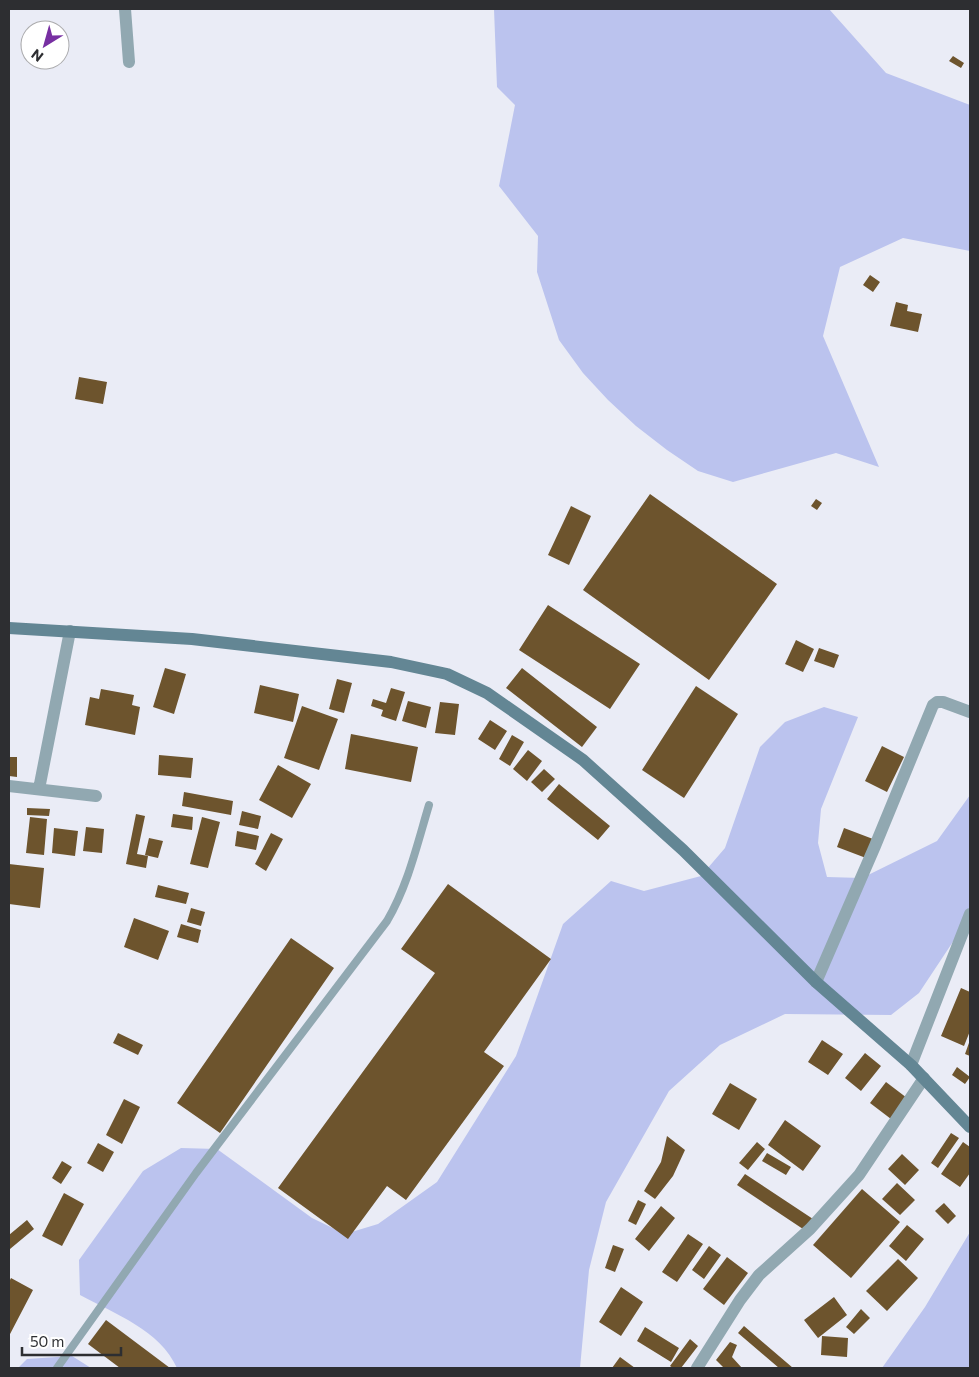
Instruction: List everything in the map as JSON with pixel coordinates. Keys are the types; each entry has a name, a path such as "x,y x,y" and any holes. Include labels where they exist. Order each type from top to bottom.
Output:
{"main road":[{"path":"9,628 192,639 391,662 447,674 487,693 583,760 683,850 816,982 911,1064 970,1127"}],"street":[{"path":"125,9 129,62"},
{"path":"39,789 70,632"},
{"path":"816,982 876,846 933,705 937,702 943,702 970,712"},
{"path":"9,786 96,796"},
{"path":"911,1064 970,914"},
{"path":"698,1368 740,1300 759,1276 810,1229 858,1175 924,1078"}],"lane":[{"path":"56,1368 196,1173 387,921 400,899 408,878 429,805"}],"shaded area":[{"path":"494,9 829,9 886,73 970,105 970,251 903,238 840,267 823,336 879,467 836,453 733,482 698,471 636,426 583,373 559,340 537,272 538,236 499,186 515,105 497,87"},
{"path":"824,707 858,717 821,809 818,843 827,877 862,878 937,841 970,795 970,916 919,993 891,1015 785,1014 720,1045 669,1091 606,1202 589,1270 580,1368 177,1368 160,1343 148,1333 122,1316 80,1295 79,1260 143,1171 181,1148 217,1149 312,1218 345,1234 378,1224 437,1182 516,1056 563,924 611,881 644,891 701,876 725,848 760,747 785,722"},
{"path":"970,1232 970,1368 882,1368 925,1307"},
{"path":"72,1356 91,1368 18,1368 27,1359"}],"building":[{"path":"953,56 964,63 961,68 949,61"},
{"path":"870,275 880,282 873,292 863,285"},
{"path":"896,302 908,305 907,311 922,314 918,332 890,326"},
{"path":"79,377 107,382 103,404 75,399"},
{"path":"650,494 777,584 709,680 583,590"},
{"path":"816,499 822,503 817,510 811,506"},
{"path":"571,506 591,516 569,565 548,555"},
{"path":"548,605 640,664 610,709 519,650"},
{"path":"796,640 814,649 803,672 785,664"},
{"path":"819,648 839,655 834,668 814,661"},
{"path":"165,668 186,674 174,714 153,707"},
{"path":"522,668 597,727 582,747 506,688"},
{"path":"337,679 352,683 344,713 329,709"},
{"path":"260,685 299,694 293,722 254,713"},
{"path":"696,686 738,714 684,798 642,770"},
{"path":"391,688 405,692 396,721 381,716 383,710 371,706 373,699 386,703"},
{"path":"101,689 134,695 132,705 140,707 135,735 85,725 90,697 99,699"},
{"path":"408,701 431,707 426,728 402,721"},
{"path":"440,702 459,704 455,735 435,733"},
{"path":"302,706 338,719 319,770 284,758"},
{"path":"490,720 507,731 495,750 478,739"},
{"path":"351,734 418,747 411,782 345,769"},
{"path":"512,735 524,742 510,766 499,759"},
{"path":"882,746 904,757 887,792 865,781"},
{"path":"528,750 542,761 527,781 513,769"},
{"path":"159,755 193,758 191,778 158,775"},
{"path":"9,757 17,757 17,777 9,776"},
{"path":"278,765 311,784 292,818 259,800"},
{"path":"544,769 555,779 542,792 531,782"},
{"path":"559,784 610,826 598,840 547,799"},
{"path":"184,792 233,801 231,815 182,806"},
{"path":"27,808 50,809 49,816 27,815"},
{"path":"242,811 261,816 258,829 239,825"},
{"path":"136,814 145,816 137,854 148,856 146,868 126,864"},
{"path":"173,814 193,817 192,830 171,827"},
{"path":"30,817 47,819 44,855 26,853"},
{"path":"202,817 220,822 208,868 190,864"},
{"path":"86,827 104,829 102,853 83,851"},
{"path":"54,828 78,831 75,856 52,853"},
{"path":"844,828 873,839 866,858 837,847"},
{"path":"237,831 259,836 256,850 235,846"},
{"path":"271,833 283,839 266,871 255,864"},
{"path":"149,838 163,841 158,858 145,855"},
{"path":"9,864 44,868 40,908 9,904"},
{"path":"448,884 551,959 484,1052 504,1066 406,1200 387,1186 348,1239 278,1188 435,973 401,949"},
{"path":"158,885 189,893 186,904 155,897"},
{"path":"191,908 205,912 201,926 187,922"},
{"path":"134,918 169,931 158,960 124,947"},
{"path":"181,924 201,930 198,943 177,937"},
{"path":"291,938 334,968 220,1133 177,1103"},
{"path":"961,988 970,992 970,1031 964,1046 941,1036"},
{"path":"118,1033 143,1045 138,1055 113,1043"},
{"path":"822,1040 843,1054 828,1075 808,1062"},
{"path":"970,1040 970,1056 965,1054"},
{"path":"865,1053 881,1066 861,1091 845,1078"},
{"path":"957,1067 970,1077 965,1084 952,1075"},
{"path":"886,1082 907,1098 891,1119 870,1103"},
{"path":"730,1083 757,1099 739,1130 712,1114"},
{"path":"124,1099 140,1107 122,1144 106,1135"},
{"path":"785,1120 821,1146 803,1171 768,1145"},
{"path":"951,1133 959,1138 938,1168 931,1163"},
{"path":"667,1136 685,1150 673,1176 655,1199 644,1191 661,1162"},
{"path":"757,1142 765,1149 748,1170 739,1163"},
{"path":"963,1142 970,1147 970,1173 960,1187 941,1174"},
{"path":"98,1143 114,1152 103,1172 87,1163"},
{"path":"767,1153 791,1167 786,1175 762,1161"},
{"path":"902,1154 919,1170 905,1185 888,1169"},
{"path":"62,1161 72,1167 61,1184 52,1178"},
{"path":"745,1174 813,1219 806,1231 737,1185"},
{"path":"897,1183 915,1200 900,1215 882,1199"},
{"path":"862,1189 900,1222 851,1278 813,1245"},
{"path":"64,1193 84,1204 62,1246 42,1236"},
{"path":"638,1200 646,1204 636,1225 628,1221"},
{"path":"944,1203 956,1216 948,1224 935,1211"},
{"path":"661,1206 675,1218 649,1251 635,1239"},
{"path":"27,1220 34,1229 10,1249 9,1235"},
{"path":"907,1225 924,1239 906,1261 889,1246"},
{"path":"688,1234 703,1244 677,1282 662,1272"},
{"path":"613,1245 624,1249 615,1272 605,1268"},
{"path":"709,1246 721,1255 704,1279 692,1270"},
{"path":"727,1257 748,1273 724,1305 703,1289"},
{"path":"898,1259 918,1278 887,1311 866,1291"},
{"path":"11,1278 33,1290 9,1336 9,1282"},
{"path":"621,1287 643,1302 621,1336 599,1322"},
{"path":"834,1297 847,1315 818,1338 804,1320"},
{"path":"861,1309 870,1318 854,1334 846,1327"},
{"path":"106,1320 170,1368 120,1368 88,1344"},
{"path":"744,1326 793,1368 779,1368 738,1333"},
{"path":"645,1327 679,1348 671,1362 637,1341"},
{"path":"822,1336 848,1338 847,1357 821,1355"},
{"path":"690,1339 698,1346 681,1368 673,1368 670,1366"},
{"path":"730,1342 737,1345 732,1357 742,1368 724,1368 716,1360"},
{"path":"620,1357 635,1368 612,1368"}]}
